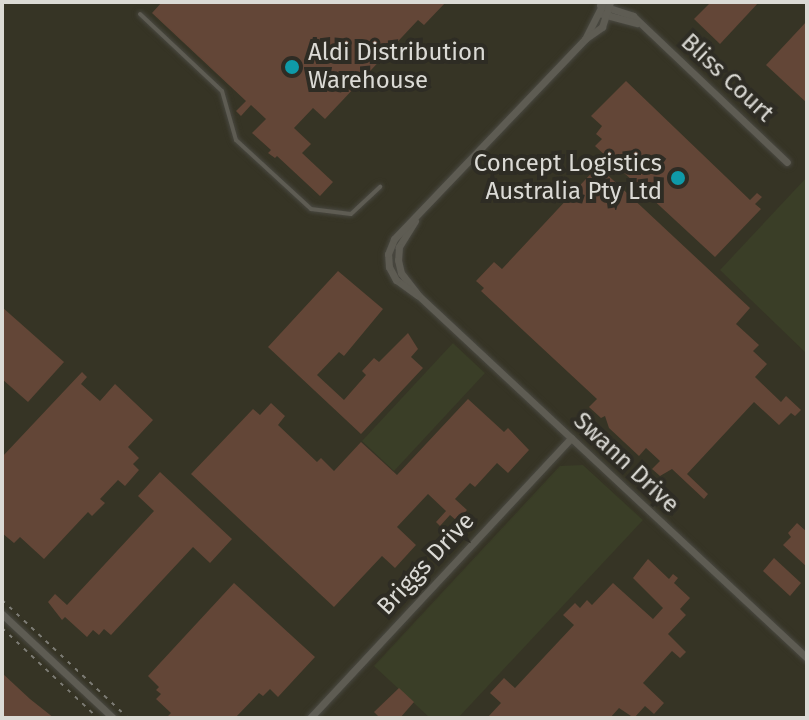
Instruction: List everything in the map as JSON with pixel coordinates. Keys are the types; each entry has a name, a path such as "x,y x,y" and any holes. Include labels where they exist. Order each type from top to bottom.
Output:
{"street":[{"name":"Bliss Court","path":"600,7 630,14 787,162"},
{"name":"Swann Drive","path":"600,7 585,39 415,221 394,239 388,263 396,280 419,296 807,658"},
{"name":"Swann Drive","path":"585,39 596,33 609,8"},
{"name":"Briggs Drive","path":"310,718 571,438"},
{"path":"2,614 113,718"}],"lane":[{"path":"140,14 222,91 236,140 311,209 351,214 380,187"}],"path":[{"path":"2,600 128,718"},
{"path":"2,628 98,718"}],"shaded area":[{"path":"2,2 807,2 807,718 2,718"}],"green space":[{"path":"807,177 807,354 720,270"},
{"path":"453,343 485,373 394,471 362,441"},
{"path":"583,465 643,520 458,718 430,718 374,666 560,466"}],"building":[{"name":"Aldi Distribution Warehouse","path":"162,2 446,2 424,25 418,20 325,119 313,108 294,128 311,144 302,153 333,182 320,196 277,156 275,158 268,153 271,150 252,133 266,119 251,105 241,116 236,111 246,101 152,13"},
{"path":"711,2 759,2 720,44 694,19"},
{"path":"807,21 807,103 766,65"},
{"name":"Concept Logistics Australia Pty Ltd","path":"626,81 750,200 757,193 762,197 755,204 761,209 715,257 595,146 602,139 596,134 602,126 591,116"},
{"path":"598,166 750,308 736,324 759,345 753,351 767,364 755,377 781,402 786,396 801,410 795,416 791,413 779,425 754,402 687,474 708,494 704,499 672,469 660,476 652,469 660,461 646,448 639,456 609,428 605,416 601,418 589,407 597,399 481,291 484,288 476,281 494,262 502,269"},
{"path":"338,271 383,309 344,356 339,352 317,375 344,400 366,375 362,371 374,358 379,362 408,333 418,349 411,357 423,368 361,434 268,347"},
{"path":"2,307 64,362 28,402 2,379"},
{"path":"82,372 87,377 81,384 100,401 115,384 153,420 128,447 139,458 133,464 139,470 125,486 118,480 100,499 105,503 92,516 88,512 44,559 20,537 14,543 2,533 2,457"},
{"path":"468,399 504,432 508,428 529,450 508,473 497,463 475,487 470,483 455,499 467,510 457,521 450,515 440,526 436,522 446,511 428,494 397,527 416,545 395,568 382,556 334,607 191,474 253,409 260,415 271,403 285,416 278,425 317,462 321,458 334,471 361,442 397,475"},
{"path":"160,472 232,539 210,563 193,547 111,635 104,629 99,635 93,630 87,637 65,617 62,620 48,602 55,594 67,605 154,511 138,496"},
{"path":"797,523 807,532 807,567 783,545 791,537 788,533"},
{"path":"774,558 801,583 790,596 763,571"},
{"path":"648,559 669,579 673,574 678,578 674,583 690,598 680,609 686,615 668,634 686,652 680,658 672,651 643,683 664,703 654,714 645,706 634,718 619,708 610,718 487,718 501,703 490,693 504,678 515,688 574,625 563,615 575,603 580,608 587,600 592,605 613,583 653,619 663,608 633,578"},
{"path":"234,583 315,657 278,697 270,689 263,696 259,693 235,718 166,718 171,713 156,699 161,694 156,690 159,687 148,676"},
{"path":"2,673 30,699 54,718 2,718"},
{"path":"399,688 414,702 400,718 380,718 374,712"}],"place":[{"name":"Aldi Distribution Warehouse","path":"292,67"},
{"name":"Concept Logistics Australia Pty Ltd","path":"678,178"}]}
